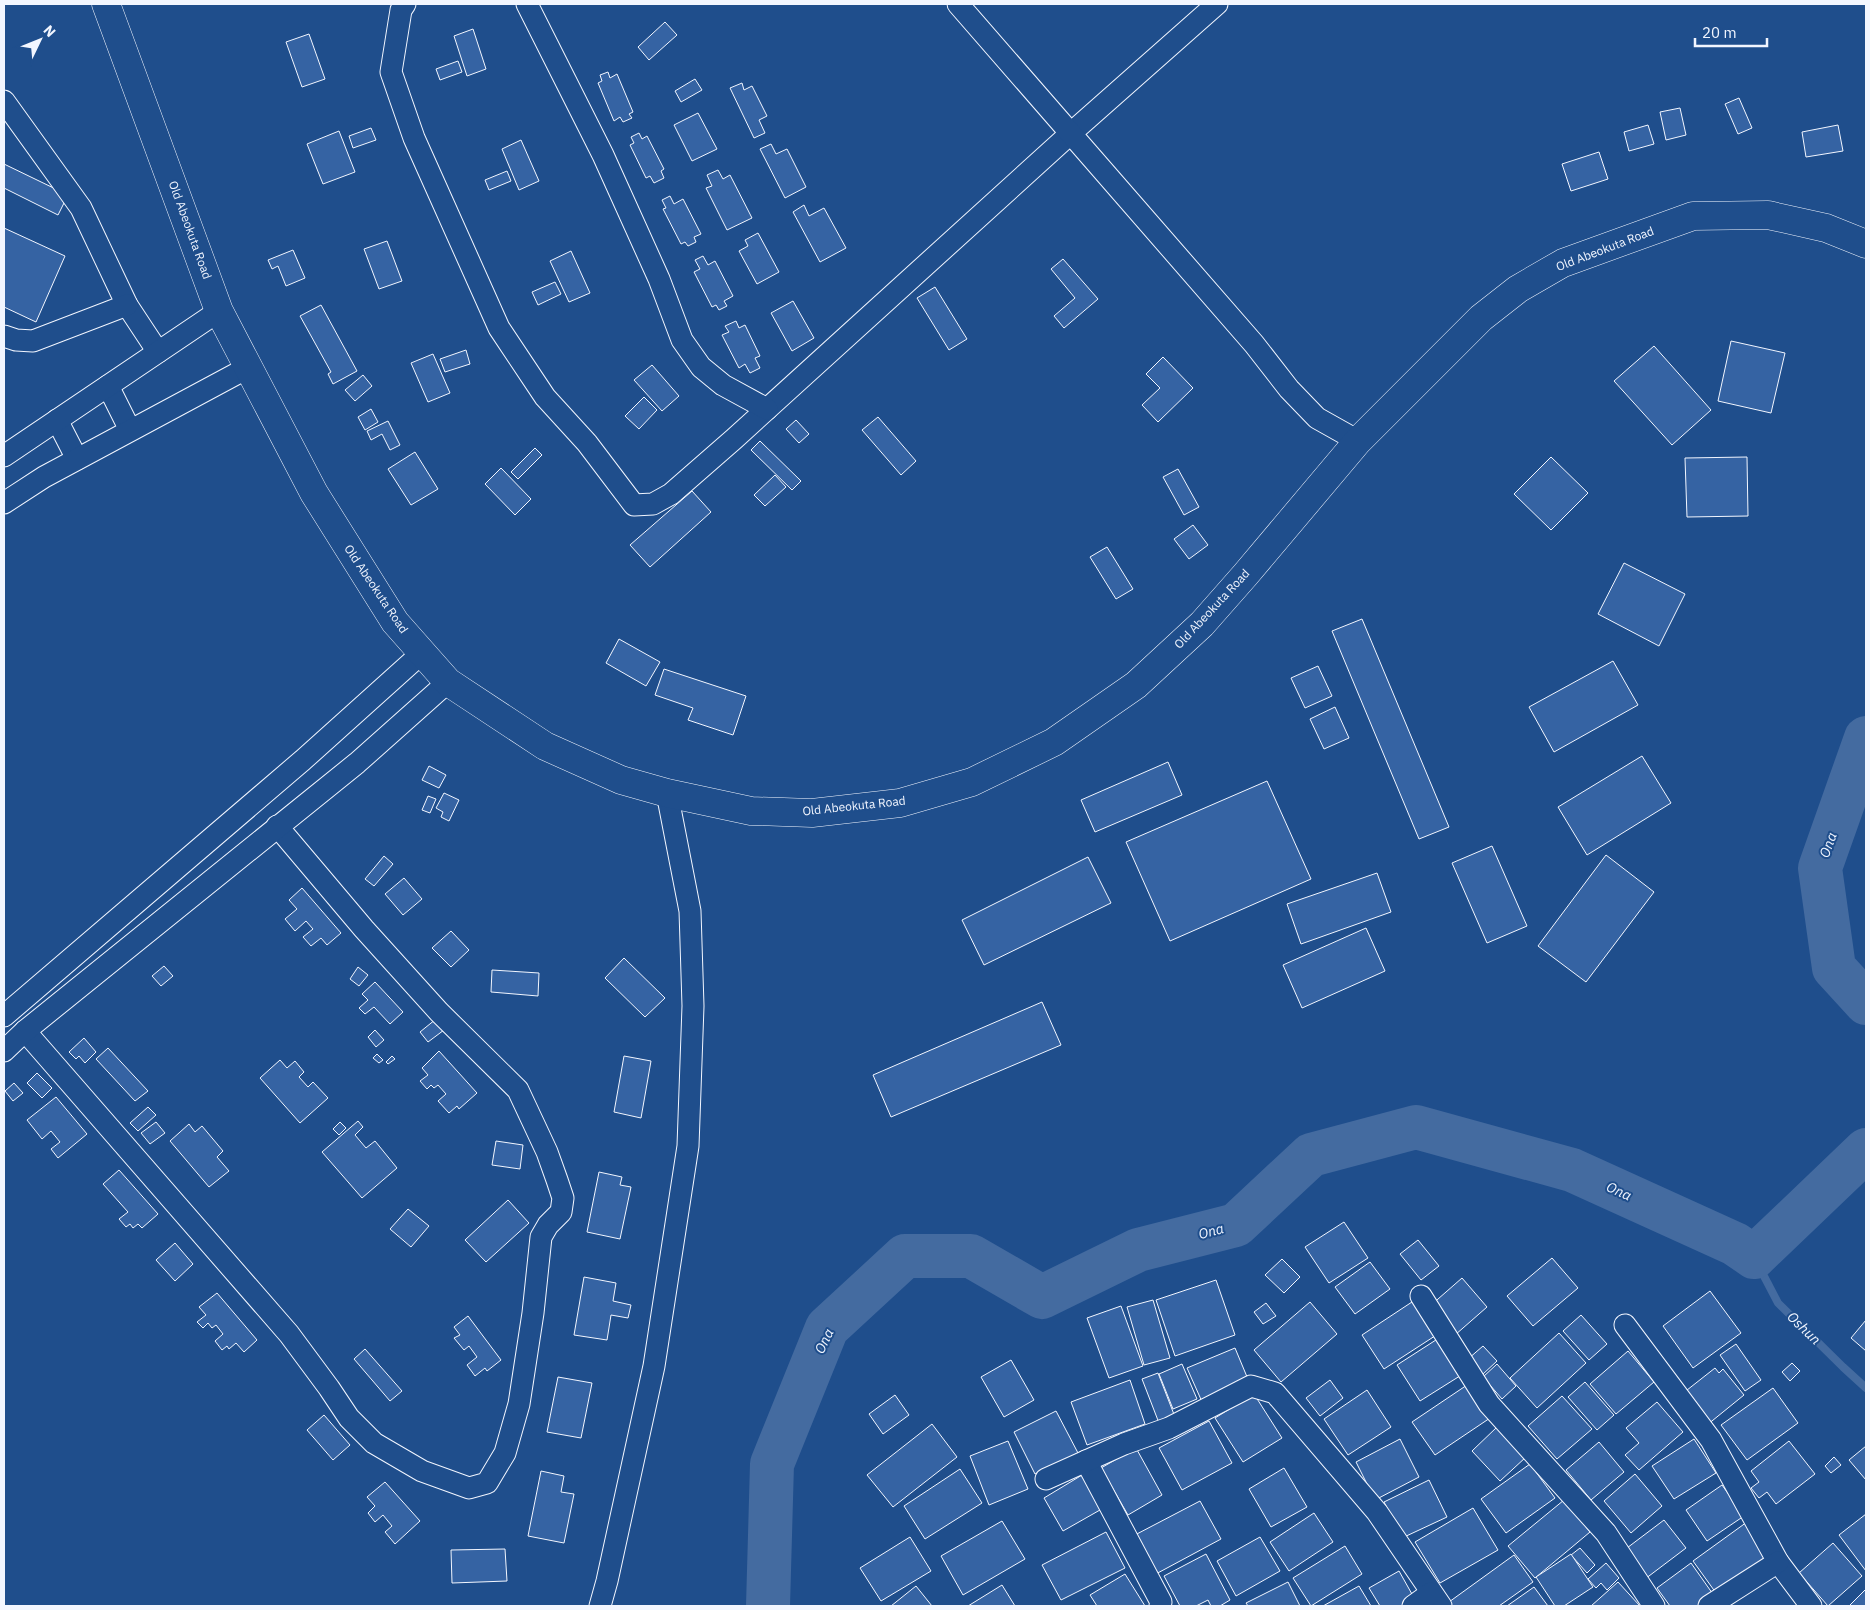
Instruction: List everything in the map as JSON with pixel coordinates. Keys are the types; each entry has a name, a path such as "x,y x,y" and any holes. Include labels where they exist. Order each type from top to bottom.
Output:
{"highway":[{"name":"Old Abeokuta Road","path":"106,4 220,311 314,493 395,622 448,682 545,746 621,780 667,793 751,811 812,813 900,803 972,782 1054,742 1136,685 1202,624 1358,441 1481,318 1518,289 1563,263 1693,216 1768,215 1826,228 1866,243"}],"street":[{"path":"405,4 401,10 391,72 414,138 499,328 545,397 587,443 634,505 653,504 671,494 1217,4"},
{"path":"526,4 603,154 659,279 682,340 701,367 723,385 767,409"},
{"path":"958,4 1254,344 1290,389 1317,418 1358,441"},
{"path":"4,101 81,208 127,305 158,352"},
{"path":"4,336 16,340 33,341 127,305"},
{"path":"4,456 220,311"},
{"path":"4,503 77,459 249,367"},
{"path":"108,386 130,430"},
{"path":"57,420 77,459"},
{"path":"4,1016 296,766 422,653"},
{"path":"4,1051 25,1031 277,826 357,764 448,682"},
{"path":"600,1606 654,1366 688,1146 693,1006 690,911 667,793"},
{"path":"25,1031 289,1334 329,1388 348,1418 374,1443 422,1471 469,1488 487,1483 505,1453 519,1404 533,1313 541,1236 548,1225 562,1212 563,1198 547,1152 518,1090 439,1012 364,929 277,826"},
{"path":"1421,1296 1488,1404 1606,1533 1654,1606"},
{"path":"1625,1326 1711,1440 1778,1562 1811,1606"},
{"path":"1046,1479 1124,1444 1169,1428 1252,1386 1275,1393 1377,1512 1436,1600 1413,1606"},
{"path":"1086,1461 1161,1602 1160,1606"},
{"path":"1709,1606 1778,1562"}],"building":[{"path":"665,22 677,35 649,60 638,47"},
{"path":"473,29 486,69 467,76 454,36"},
{"path":"309,34 325,79 302,87 286,42"},
{"path":"458,61 462,72 440,80 436,69"},
{"path":"608,72 610,78 617,74 633,112 629,114 632,118 623,122 620,117 614,121 598,83 602,81 600,75"},
{"path":"695,79 702,90 681,102 675,91"},
{"path":"742,83 744,90 752,86 767,116 759,120 765,133 754,138 730,88"},
{"path":"1739,98 1752,128 1738,134 1725,104"},
{"path":"1680,108 1686,135 1666,140 1660,112"},
{"path":"698,113 717,149 692,161 674,125"},
{"path":"1648,125 1654,144 1629,151 1624,132"},
{"path":"1838,125 1843,151 1806,157 1802,132"},
{"path":"371,128 376,140 353,148 349,136"},
{"path":"339,131 355,172 323,184 307,144"},
{"path":"639,133 642,139 647,136 664,169 661,171 664,178 654,183 650,176 646,178 630,145 634,143 631,137"},
{"path":"521,140 539,181 519,190 502,149"},
{"path":"771,144 776,154 787,149 806,187 785,198 760,149"},
{"path":"1599,152 1608,179 1571,191 1562,164"},
{"path":"4,164 68,195 58,215 4,188"},
{"path":"718,170 723,179 730,175 752,218 727,230 706,188 712,186 707,175"},
{"path":"507,171 511,181 489,190 485,180"},
{"path":"670,196 674,204 683,199 701,234 694,237 696,242 688,246 685,242 681,244 663,209 666,208 662,200"},
{"path":"804,205 809,216 824,208 846,248 820,262 793,212"},
{"path":"4,228 65,256 36,322 4,307"},
{"path":"758,233 779,272 757,284 739,251 748,246 745,240"},
{"path":"387,241 402,281 379,289 364,249"},
{"path":"293,250 305,278 286,286 278,266 272,269 268,260"},
{"path":"571,251 590,293 569,302 550,261"},
{"path":"703,256 708,265 715,261 733,296 724,301 727,306 719,310 716,305 712,307 694,272 700,269 695,260"},
{"path":"1063,259 1098,299 1064,328 1054,316 1075,298 1051,269"},
{"path":"555,282 561,294 538,305 532,292"},
{"path":"935,287 967,339 949,350 917,298"},
{"path":"793,301 814,338 792,351 771,313"},
{"path":"321,305 357,371 333,384 328,374 331,372 300,316"},
{"path":"736,321 739,328 745,325 760,356 755,358 760,368 750,373 745,364 739,368 722,335 729,332 725,326"},
{"path":"1731,341 1785,353 1771,413 1718,401"},
{"path":"1654,346 1711,410 1672,445 1614,381"},
{"path":"466,350 470,364 445,372 440,359"},
{"path":"433,354 450,393 428,402 411,363"},
{"path":"1163,357 1193,388 1158,422 1142,405 1160,388 1146,374"},
{"path":"652,365 679,396 662,411 634,380"},
{"path":"363,375 372,386 355,401 345,390"},
{"path":"644,397 657,410 639,429 625,416"},
{"path":"371,409 378,422 365,430 358,417"},
{"path":"878,417 916,461 901,475 862,430"},
{"path":"796,420 809,434 799,443 786,429"},
{"path":"388,421 400,445 390,450 382,434 371,440 367,431"},
{"path":"760,441 801,481 792,490 751,450"},
{"path":"535,448 542,455 518,479 511,472"},
{"path":"415,452 438,489 411,505 388,469"},
{"path":"1551,457 1588,493 1551,530 1514,494"},
{"path":"1747,457 1748,516 1687,517 1685,458"},
{"path":"501,468 531,499 515,515 485,484"},
{"path":"1178,469 1199,507 1184,515 1163,477"},
{"path":"775,475 786,487 765,506 754,495"},
{"path":"692,491 711,512 650,567 630,545"},
{"path":"1193,525 1208,545 1189,559 1174,539"},
{"path":"1107,547 1133,589 1116,599 1090,557"},
{"path":"1624,563 1685,594 1659,646 1598,614"},
{"path":"1362,619 1449,827 1419,839 1332,631"},
{"path":"619,639 660,662 646,686 606,663"},
{"path":"1613,661 1638,705 1554,752 1529,707"},
{"path":"1318,666 1332,696 1305,708 1291,678"},
{"path":"664,669 746,696 733,735 688,720 693,708 655,695"},
{"path":"1335,707 1349,738 1324,749 1310,719"},
{"path":"1642,756 1671,803 1587,855 1558,807"},
{"path":"1168,762 1182,795 1095,832 1081,800"},
{"path":"429,766 446,775 439,788 422,780"},
{"path":"1267,781 1311,879 1170,941 1126,842"},
{"path":"444,793 459,800 449,821 441,817 443,812 436,808"},
{"path":"428,796 436,799 430,813 422,810"},
{"path":"1492,846 1527,926 1487,943 1452,863"},
{"path":"1606,855 1654,892 1586,982 1538,946"},
{"path":"384,856 393,864 374,886 365,879"},
{"path":"1088,857 1111,903 984,965 962,920"},
{"path":"1377,873 1391,912 1301,944 1287,904"},
{"path":"404,878 422,899 403,915 385,894"},
{"path":"302,888 341,933 327,945 321,938 311,946 303,937 313,929 306,921 295,931 285,919 297,909 289,900"},
{"path":"1366,928 1385,971 1302,1008 1283,965"},
{"path":"451,931 469,950 451,967 432,948"},
{"path":"624,958 665,998 645,1017 605,978"},
{"path":"164,966 173,976 161,986 152,976"},
{"path":"358,967 368,975 359,986 350,979"},
{"path":"492,970 539,973 538,996 491,992"},
{"path":"375,982 403,1012 390,1024 374,1007 365,1014 359,1008 368,1000 362,994"},
{"path":"1042,1002 1061,1045 891,1117 873,1075"},
{"path":"436,1019 444,1030 428,1042 420,1032"},
{"path":"375,1030 384,1040 376,1047 368,1037"},
{"path":"84,1038 96,1052 85,1063 79,1056 76,1059 69,1052"},
{"path":"108,1048 148,1091 135,1101 96,1059"},
{"path":"439,1051 477,1093 459,1109 457,1106 449,1113 438,1101 446,1094 438,1085 434,1088 431,1085 427,1089 420,1081 428,1075 422,1068"},
{"path":"377,1054 383,1060 379,1063 373,1058"},
{"path":"392,1056 395,1059 388,1064 386,1062"},
{"path":"624,1056 651,1061 641,1118 614,1112"},
{"path":"280,1060 287,1068 295,1061 304,1072 299,1077 308,1087 313,1082 328,1098 300,1123 260,1078"},
{"path":"37,1073 52,1088 42,1098 27,1083"},
{"path":"14,1083 23,1093 13,1101 5,1091"},
{"path":"56,1097 87,1134 58,1158 51,1149 60,1142 51,1131 42,1139 27,1120"},
{"path":"148,1107 156,1115 138,1131 130,1123"},
{"path":"358,1121 363,1127 355,1135 366,1148 375,1141 397,1168 362,1198 322,1152"},
{"path":"156,1122 165,1133 150,1144 141,1133"},
{"path":"340,1122 346,1128 339,1135 333,1129"},
{"path":"189,1124 195,1132 202,1126 223,1151 217,1157 229,1171 209,1187 170,1141"},
{"path":"496,1141 523,1145 520,1169 492,1165"},
{"path":"119,1170 158,1214 142,1228 138,1224 133,1228 130,1224 126,1227 119,1219 128,1212 103,1184"},
{"path":"599,1172 622,1177 620,1185 631,1187 620,1239 587,1232"},
{"path":"508,1200 529,1223 486,1262 465,1240"},
{"path":"408,1209 429,1226 411,1247 390,1229"},
{"path":"1344,1222 1368,1258 1329,1283 1305,1247"},
{"path":"1418,1240 1439,1266 1421,1280 1400,1254"},
{"path":"175,1243 193,1264 175,1281 156,1260"},
{"path":"1552,1258 1578,1288 1533,1326 1507,1296"},
{"path":"1282,1259 1300,1277 1284,1293 1265,1275"},
{"path":"1370,1262 1390,1289 1355,1314 1335,1287"},
{"path":"584,1277 616,1283 613,1301 631,1305 628,1318 611,1315 607,1340 574,1335"},
{"path":"1462,1278 1487,1307 1455,1335 1430,1306"},
{"path":"1216,1280 1235,1335 1175,1356 1156,1300"},
{"path":"1710,1291 1741,1333 1693,1368 1663,1326"},
{"path":"217,1293 257,1340 244,1352 236,1343 229,1349 227,1346 222,1350 215,1341 223,1334 216,1325 212,1328 208,1323 203,1328 197,1322 206,1315 199,1307"},
{"path":"1418,1298 1441,1332 1384,1369 1362,1335"},
{"path":"1153,1300 1170,1358 1144,1365 1127,1307"},
{"path":"1310,1302 1337,1334 1281,1382 1254,1350"},
{"path":"1266,1303 1276,1316 1263,1324 1254,1312"},
{"path":"1121,1306 1143,1366 1109,1378 1087,1318"},
{"path":"1581,1315 1607,1344 1589,1360 1563,1331"},
{"path":"468,1316 501,1360 487,1371 485,1368 475,1376 467,1365 477,1357 469,1346 464,1350 454,1338 460,1335 454,1327"},
{"path":"1866,1320 1866,1351 1851,1338"},
{"path":"1559,1333 1586,1363 1537,1408 1510,1378"},
{"path":"1439,1338 1463,1374 1420,1401 1397,1365"},
{"path":"1736,1344 1761,1380 1745,1391 1720,1355"},
{"path":"1483,1346 1497,1361 1482,1375 1468,1359"},
{"path":"1235,1348 1250,1384 1203,1404 1187,1368"},
{"path":"365,1349 402,1391 390,1401 354,1359"},
{"path":"1628,1351 1654,1382 1616,1414 1590,1384"},
{"path":"1011,1360 1034,1400 1004,1417 981,1377"},
{"path":"1792,1363 1800,1371 1790,1381 1782,1372"},
{"path":"1182,1364 1197,1399 1173,1409 1159,1374"},
{"path":"1497,1364 1516,1386 1502,1399 1483,1377"},
{"path":"1715,1368 1719,1373 1723,1369 1744,1395 1707,1425 1682,1394"},
{"path":"1158,1373 1175,1417 1159,1423 1142,1379"},
{"path":"558,1377 592,1383 581,1438 547,1432"},
{"path":"1130,1380 1145,1424 1087,1445 1071,1402"},
{"path":"1330,1380 1343,1398 1320,1416 1306,1398"},
{"path":"1585,1382 1614,1415 1597,1430 1568,1397"},
{"path":"1470,1383 1493,1416 1435,1455 1412,1422"},
{"path":"1773,1388 1798,1423 1747,1460 1721,1425"},
{"path":"1367,1390 1391,1427 1348,1455 1324,1419"},
{"path":"1254,1394 1282,1438 1243,1462 1215,1418"},
{"path":"895,1395 909,1415 883,1434 869,1414"},
{"path":"1562,1396 1592,1429 1557,1459 1528,1426"},
{"path":"1657,1402 1683,1432 1639,1470 1625,1455 1639,1443 1626,1428"},
{"path":"1056,1411 1078,1453 1035,1474 1014,1432"},
{"path":"324,1415 350,1445 333,1460 307,1430"},
{"path":"1209,1421 1232,1463 1182,1490 1159,1448"},
{"path":"932,1424 957,1457 893,1507 867,1475"},
{"path":"1497,1427 1526,1457 1500,1481 1472,1451"},
{"path":"1400,1439 1419,1477 1375,1500 1356,1462"},
{"path":"1694,1439 1716,1473 1674,1499 1652,1466"},
{"path":"1008,1441 1028,1489 989,1505 970,1456"},
{"path":"1789,1441 1815,1474 1776,1504 1767,1492 1759,1498 1751,1488 1759,1482 1751,1471"},
{"path":"1599,1442 1624,1472 1591,1500 1566,1470"},
{"path":"1866,1446 1866,1480 1849,1460"},
{"path":"1136,1448 1162,1495 1128,1515 1101,1468"},
{"path":"1834,1457 1841,1465 1831,1473 1825,1466"},
{"path":"1530,1464 1555,1498 1506,1533 1481,1499"},
{"path":"1284,1468 1307,1507 1271,1527 1249,1489"},
{"path":"960,1469 982,1503 925,1539 904,1506"},
{"path":"541,1471 564,1476 561,1492 574,1494 564,1543 528,1536"},
{"path":"1087,1472 1107,1506 1063,1531 1044,1498"},
{"path":"1635,1474 1662,1506 1631,1533 1604,1501"},
{"path":"1429,1480 1447,1517 1402,1538 1384,1502"},
{"path":"385,1482 420,1521 395,1544 385,1532 392,1526 383,1515 375,1522 368,1513 375,1506 367,1497"},
{"path":"1722,1485 1744,1516 1707,1541 1686,1510"},
{"path":"1564,1500 1590,1532 1535,1578 1508,1546"},
{"path":"1200,1501 1221,1539 1154,1575 1133,1536"},
{"path":"1473,1508 1498,1550 1440,1583 1415,1542"},
{"path":"1314,1513 1333,1542 1289,1571 1270,1542"},
{"path":"1866,1514 1866,1571 1839,1535"},
{"path":"1664,1520 1686,1548 1645,1579 1623,1551"},
{"path":"1002,1521 1025,1559 963,1595 941,1556"},
{"path":"1747,1522 1770,1554 1716,1593 1693,1561"},
{"path":"1106,1532 1125,1568 1061,1600 1042,1565"},
{"path":"910,1537 931,1571 881,1601 860,1568"},
{"path":"1260,1537 1280,1571 1236,1596 1217,1561"},
{"path":"1833,1543 1862,1576 1828,1606 1799,1573"},
{"path":"1345,1546 1362,1574 1311,1606 1293,1578"},
{"path":"1580,1548 1595,1565 1587,1573 1571,1555"},
{"path":"505,1549 507,1581 452,1583 451,1550"},
{"path":"1206,1554 1230,1600 1220,1606 1211,1606 1208,1600 1196,1606 1180,1606 1164,1576"},
{"path":"1571,1554 1593,1587 1564,1606 1555,1606 1536,1577"},
{"path":"1514,1555 1533,1582 1499,1606 1452,1606 1449,1602"},
{"path":"1606,1563 1619,1578 1607,1590 1601,1583 1596,1588 1588,1579"},
{"path":"1691,1563 1715,1597 1703,1606 1670,1606 1657,1588"},
{"path":"1399,1571 1417,1603 1412,1606 1380,1606 1369,1588"},
{"path":"1125,1574 1145,1606 1097,1606 1090,1595"},
{"path":"1288,1582 1300,1606 1248,1606 1246,1603"},
{"path":"1618,1582 1640,1606 1591,1606"},
{"path":"1002,1585 1015,1606 968,1606"},
{"path":"916,1586 932,1606 891,1606"},
{"path":"1359,1586 1371,1606 1323,1606"},
{"path":"1534,1587 1548,1606 1507,1606"},
{"path":"1866,1589 1866,1606 1849,1606"}],"waterway":[{"name":"Ona","path":"1866,738 1820,868 1834,968 1866,1003"},
{"name":"Ona","path":"768,1606 772,1464 827,1328 905,1256 971,1256 1042,1297 1138,1250 1236,1225 1311,1155 1416,1127 1572,1170 1735,1244 1754,1257 1866,1150"},
{"name":"Oshun","path":"1754,1257 1778,1303 1866,1388"}]}
